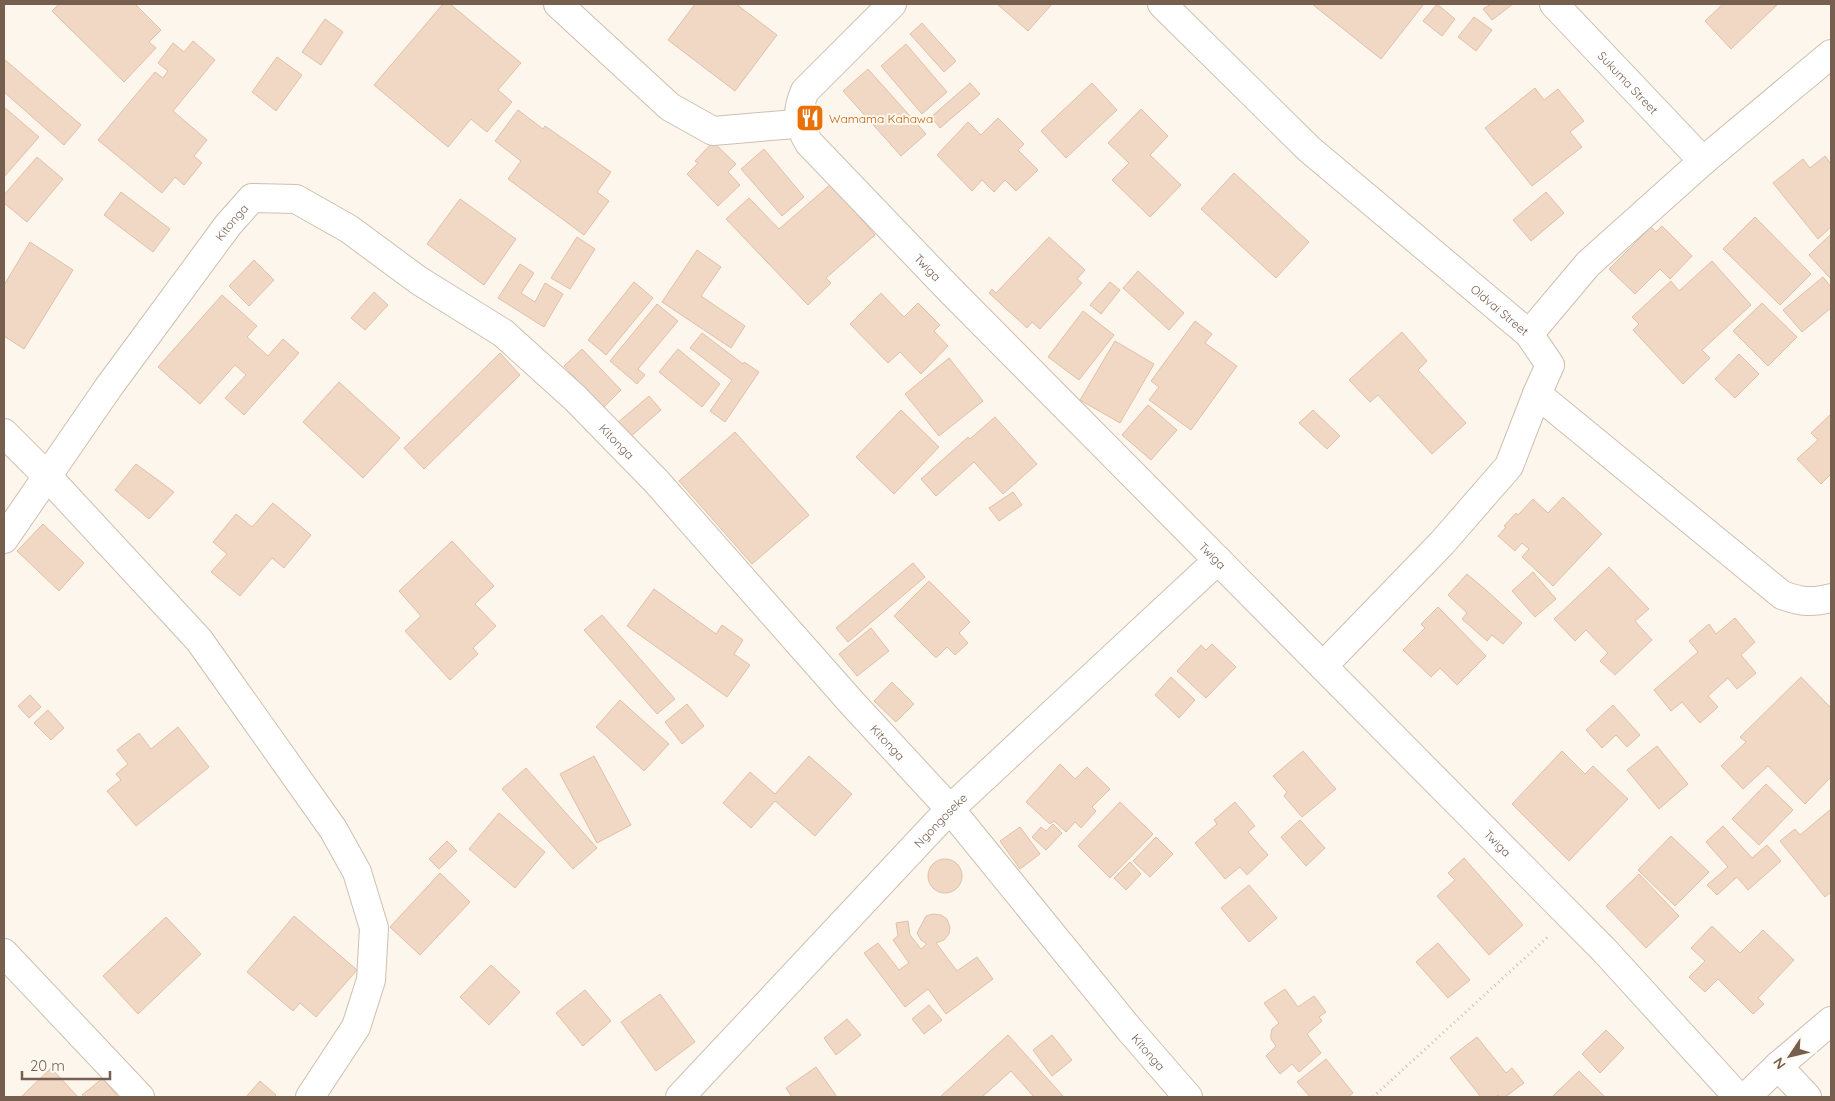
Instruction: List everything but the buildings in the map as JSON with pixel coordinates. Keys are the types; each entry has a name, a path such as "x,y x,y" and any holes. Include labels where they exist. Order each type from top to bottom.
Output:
{"street":[{"path":"558,4 670,107 713,131 796,124 805,91 892,4"},
{"name":"Oldvai Street","path":"1162,4 1309,149 1529,334 1550,365 1509,466 1442,543 1323,666"},
{"name":"Sukuma Street","path":"1554,4 1703,160"},
{"path":"1529,334 1588,264 1703,160 1831,54"},
{"name":"Twiga","path":"798,118 802,131 809,143 952,291 1612,959 1738,1097"},
{"name":"Kitonga","path":"4,539 108,388 234,218 252,198 296,199 349,229 418,280 503,333 575,398 656,482 950,809 1129,1029 1188,1097"},
{"path":"1537,394 1782,595 1799,601 1816,602 1831,598"},
{"path":"4,433 47,476 199,640 333,829 357,872 374,928 371,980 356,1027 310,1097"},
{"name":"Ngongoseke","path":"680,1097 950,809 1218,560"},
{"path":"4,953 140,1097"},
{"path":"1746,1097 1831,1020"},
{"path":"1778,1066 1807,1097"}],"path":[{"path":"1374,1097 1570,916"}],"place":[{"name":"Wamama Kahawa","path":"810,118"}]}
